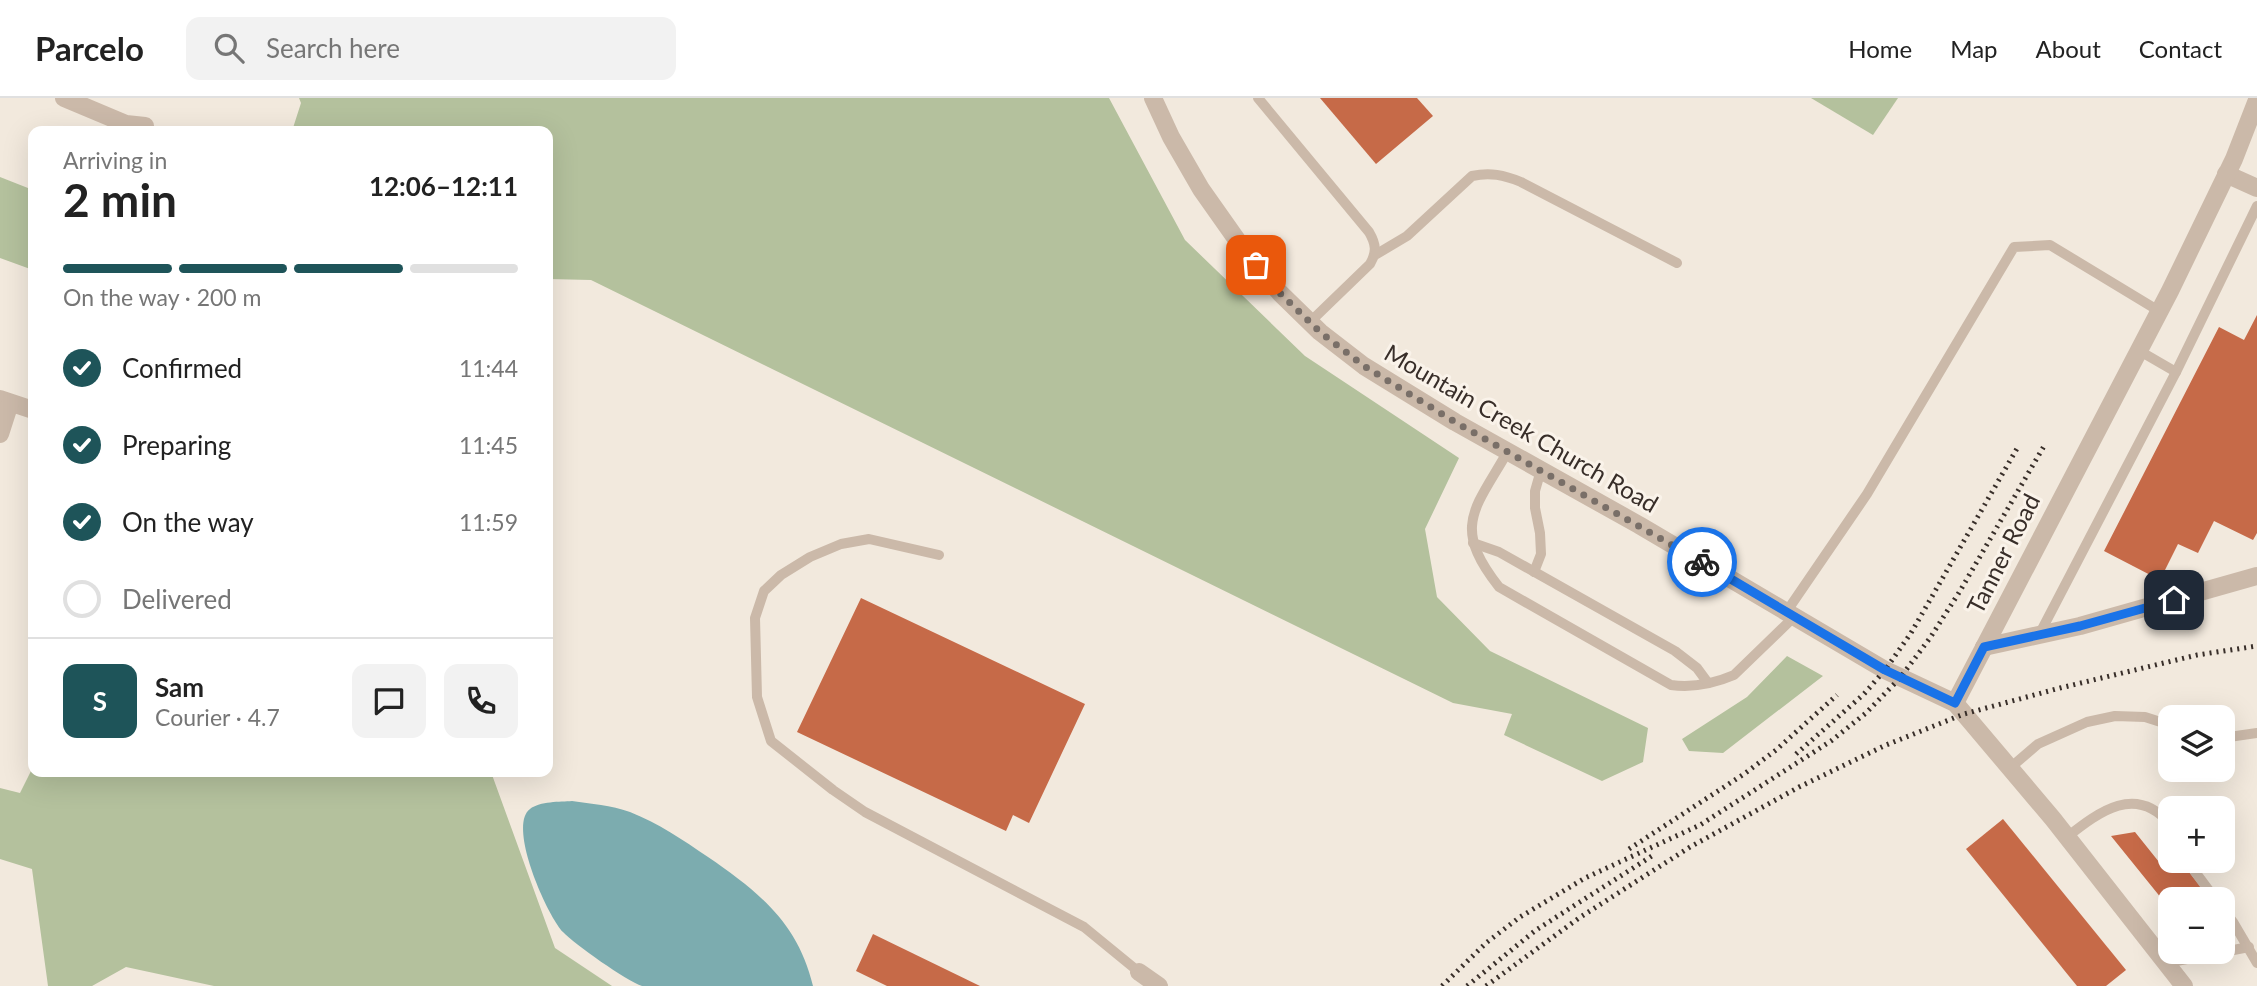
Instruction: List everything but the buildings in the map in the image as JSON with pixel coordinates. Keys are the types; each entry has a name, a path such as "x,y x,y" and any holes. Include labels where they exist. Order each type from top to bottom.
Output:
{"street":[{"path":"64,98 126,124 145,126"},
{"name":"Mountain Creek Church Road","path":"1153,98 1200,190 1244,250 1280,293 1310,322 1364,366 1885,670 1955,703"},
{"name":"Tanner Road","path":"1955,703 2159,311 2227,174 2257,100"},
{"path":"2227,174 2257,188"},
{"path":"0,434 5,401 28,408"},
{"path":"1984,647 2080,626 2257,576"},
{"path":"1955,703 2067,837 2158,954"},
{"path":"2166,964 2183,986"},
{"path":"1139,972 1158,986"}],"lane":[{"path":"1258,98 1369,232 1375,243 1376,255"},
{"path":"1310,322 1376,255 1407,236 1472,176 1486,173 1521,182 1677,263"},
{"path":"2039,635 2176,372 2257,206"},
{"path":"1508,451 1473,512 1470,527 1473,544 1489,574 1499,587 1671,685 1689,688 1722,680 1744,668 1791,613 1867,494 2014,247 2050,245 2159,311"},
{"path":"2138,351 2176,372"},
{"path":"1534,572 1541,554 1535,492 1541,470"},
{"path":"939,555 869,539 841,544 810,556 781,575 764,591 755,618 757,697 771,741 865,811 1084,927 1139,972"},
{"path":"1473,544 1499,552 1675,651 1697,668 1708,683"},
{"path":"2010,768 2038,744 2087,722 2115,716 2145,717 2158,721"},
{"path":"2235,736 2257,733"},
{"path":"2067,837 2113,806 2128,803 2149,806 2158,812"},
{"path":"2235,927 2257,963"},
{"path":"2235,950 2249,947"}],"green space":[{"path":"299,98 1109,98 1185,240 1305,356 1459,458 1425,529 1437,597 1490,651 1648,728 1643,762 1602,781 1504,735 1512,714 1453,703 591,280 553,279 553,126 294,126 301,103"},
{"path":"1811,98 1898,98 1873,135"},
{"path":"0,177 28,188 28,268 0,258"},
{"path":"1787,656 1823,676 1723,753 1689,751 1682,739 1747,697"},
{"path":"28,777 493,777 555,948 612,986 214,986 126,967 92,986 48,986 32,869 0,859 0,788 20,793"}],"water":[{"path":"572,801 616,808 640,816 680,838 744,883 787,927 806,964 813,986 642,986 613,970 578,945 556,923 539,890 523,833 524,818 534,806"}],"railway":[{"path":"1796,754 1864,694 1885,670 1911,633 2019,445"},
{"path":"1442,986 1486,943 1520,917 1585,878 1700,825 1831,741 1866,713 1900,678 1930,638 2044,446"},
{"path":"1486,986 1579,918 1690,847 1799,787 1886,745 1964,714 2060,688 2197,655 2257,646"},
{"path":"1629,849 1744,774 1776,750 1837,695"},
{"path":"1467,986 1536,930 1655,854"}],"way so far":[{"path":"1256,265 1320,332 1364,366 1455,422 1702,562"}],"route":[{"path":"1702,562 1885,670 1955,703 1984,647 2080,626 2174,600"}]}
